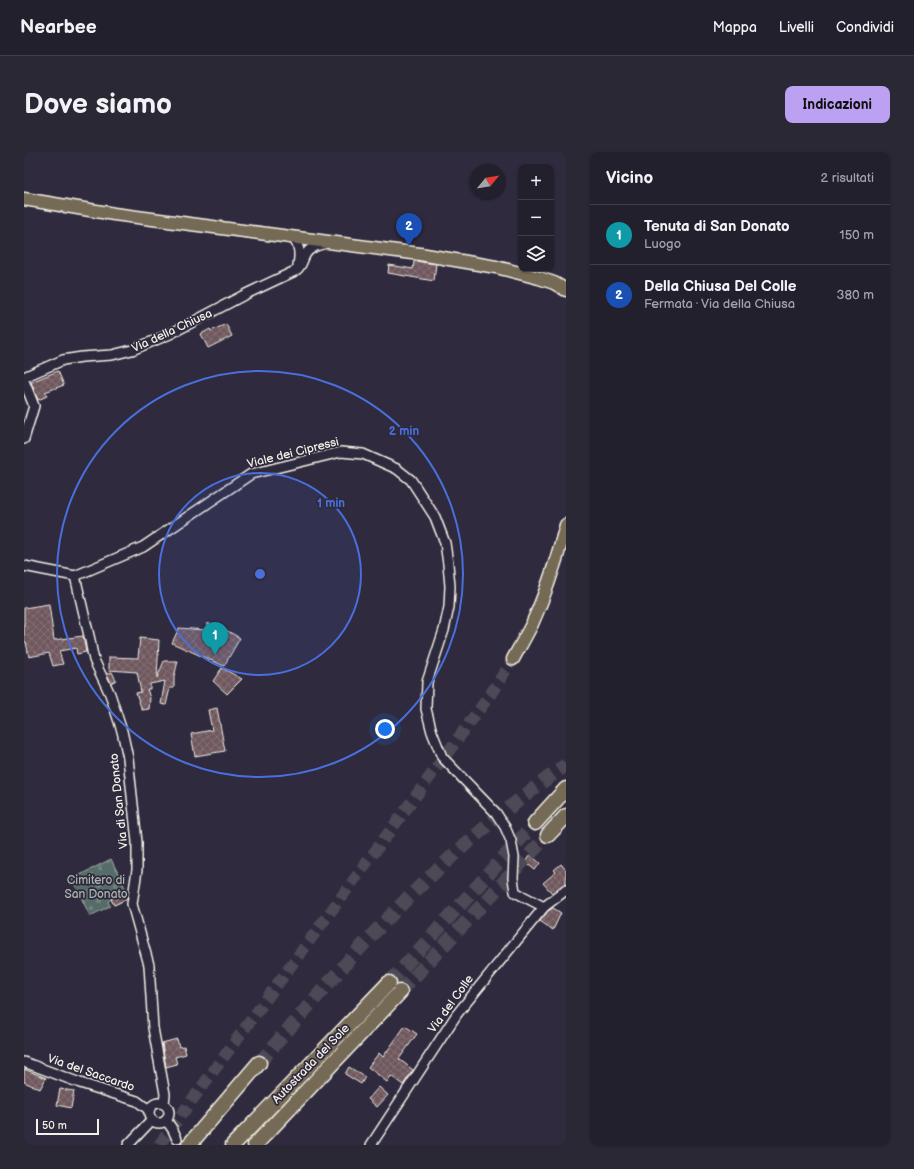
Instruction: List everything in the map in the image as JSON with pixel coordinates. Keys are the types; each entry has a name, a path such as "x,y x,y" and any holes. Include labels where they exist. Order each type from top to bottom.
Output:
{"highway":[{"path":"535,823 566,789"},
{"path":"548,835 566,816"},
{"name":"Autostrada del Sole","path":"233,1145 388,983"},
{"name":"Autostrada del Sole","path":"255,1145 400,992"},
{"path":"183,1142 259,1063"}],"main road":[{"path":"24,199 114,214 330,243"},
{"name":"Via della Chiusa","path":"330,243 420,254 496,267 560,283 566,290"},
{"path":"513,659 532,623 543,596 566,526"}],"street":[{"path":"291,237 298,246 300,256 297,267 291,273"},
{"name":"Via della Chiusa","path":"24,377 63,360 112,355 132,350 170,334 246,294 291,273 298,269 310,250 316,246 330,243"},
{"path":"24,381 34,406 24,439"},
{"name":"Viale dei Cipressi","path":"75,576 143,547 250,474 341,452 363,454 397,469 411,480 435,517 445,543 448,564 450,586 449,607 444,630 427,682 426,709 432,732 442,757 496,813 506,827 511,841 514,857 515,892 544,907"},
{"path":"24,566 75,576"},
{"name":"Via di San Donato","path":"75,576 94,660 110,694 122,731 128,758 137,842 136,870 132,904 149,965 153,1028 165,1094 164,1104"},
{"name":"Via del Colle","path":"371,1145 457,1014 544,907 566,890"},
{"name":"Via del Saccardo","path":"24,1062 80,1083 137,1100 149,1110"},
{"path":"155,1104 164,1104 167,1107 169,1114 166,1120 157,1123 152,1120 149,1115 150,1107 155,1104"},
{"path":"128,1145 152,1120"},
{"path":"166,1120 183,1142"}],"green space":[{"name":"Cimitero di San Donato","path":"111,859 130,898 114,905 111,899 108,901 110,906 90,916 72,879"}],"building":[{"path":"414,261 436,264 434,281 388,273 389,265 413,269"},
{"path":"226,324 232,336 208,348 201,334 210,329 211,331"},
{"path":"58,371 64,385 45,392 47,396 38,400 31,382"},
{"path":"49,604 54,640 83,636 86,652 77,654 76,648 59,651 63,664 53,666 49,653 29,657 26,642 24,642 24,608"},
{"path":"207,623 224,629 240,638 224,666 172,643 179,628 206,630"},
{"path":"140,638 159,640 157,678 164,661 178,661 174,677 174,688 170,688 166,705 161,704 165,681 150,684 150,689 147,689 150,698 149,709 142,710 136,693 141,692 137,672 109,670 109,657 138,658"},
{"path":"222,668 242,679 227,694 213,681"},
{"path":"112,672 116,680 111,683 107,674"},
{"path":"217,708 225,751 195,756 191,734 212,730 208,710"},
{"path":"530,855 540,863 535,870 525,862"},
{"path":"561,864 566,870 566,884 562,885 552,893 543,883 556,872 554,870"},
{"path":"127,891 127,899 114,905 111,899"},
{"path":"553,908 561,913 553,930 540,921 548,911"},
{"path":"405,1026 417,1034 399,1059 413,1070 403,1085 391,1076 387,1082 368,1067 379,1053 383,1057"},
{"path":"177,1039 179,1047 184,1046 186,1054 175,1057 177,1064 166,1067 162,1043"},
{"path":"349,1067 365,1077 361,1084 345,1074"},
{"path":"24,1069 46,1078 40,1089 24,1082"},
{"path":"379,1087 388,1095 377,1107 368,1099"},
{"path":"60,1089 74,1091 71,1108 57,1105"}],"tunnel":[{"path":"159,1145 490,695 513,659"},
{"path":"259,1063 353,956 412,894 486,826 566,765"},
{"path":"389,983 535,823"},
{"path":"400,992 548,835"}],"place":[{"name":"Della Chiusa Del Colle","path":"409,246"},
{"name":"Tenuta di San Donato","path":"215,655"}]}
